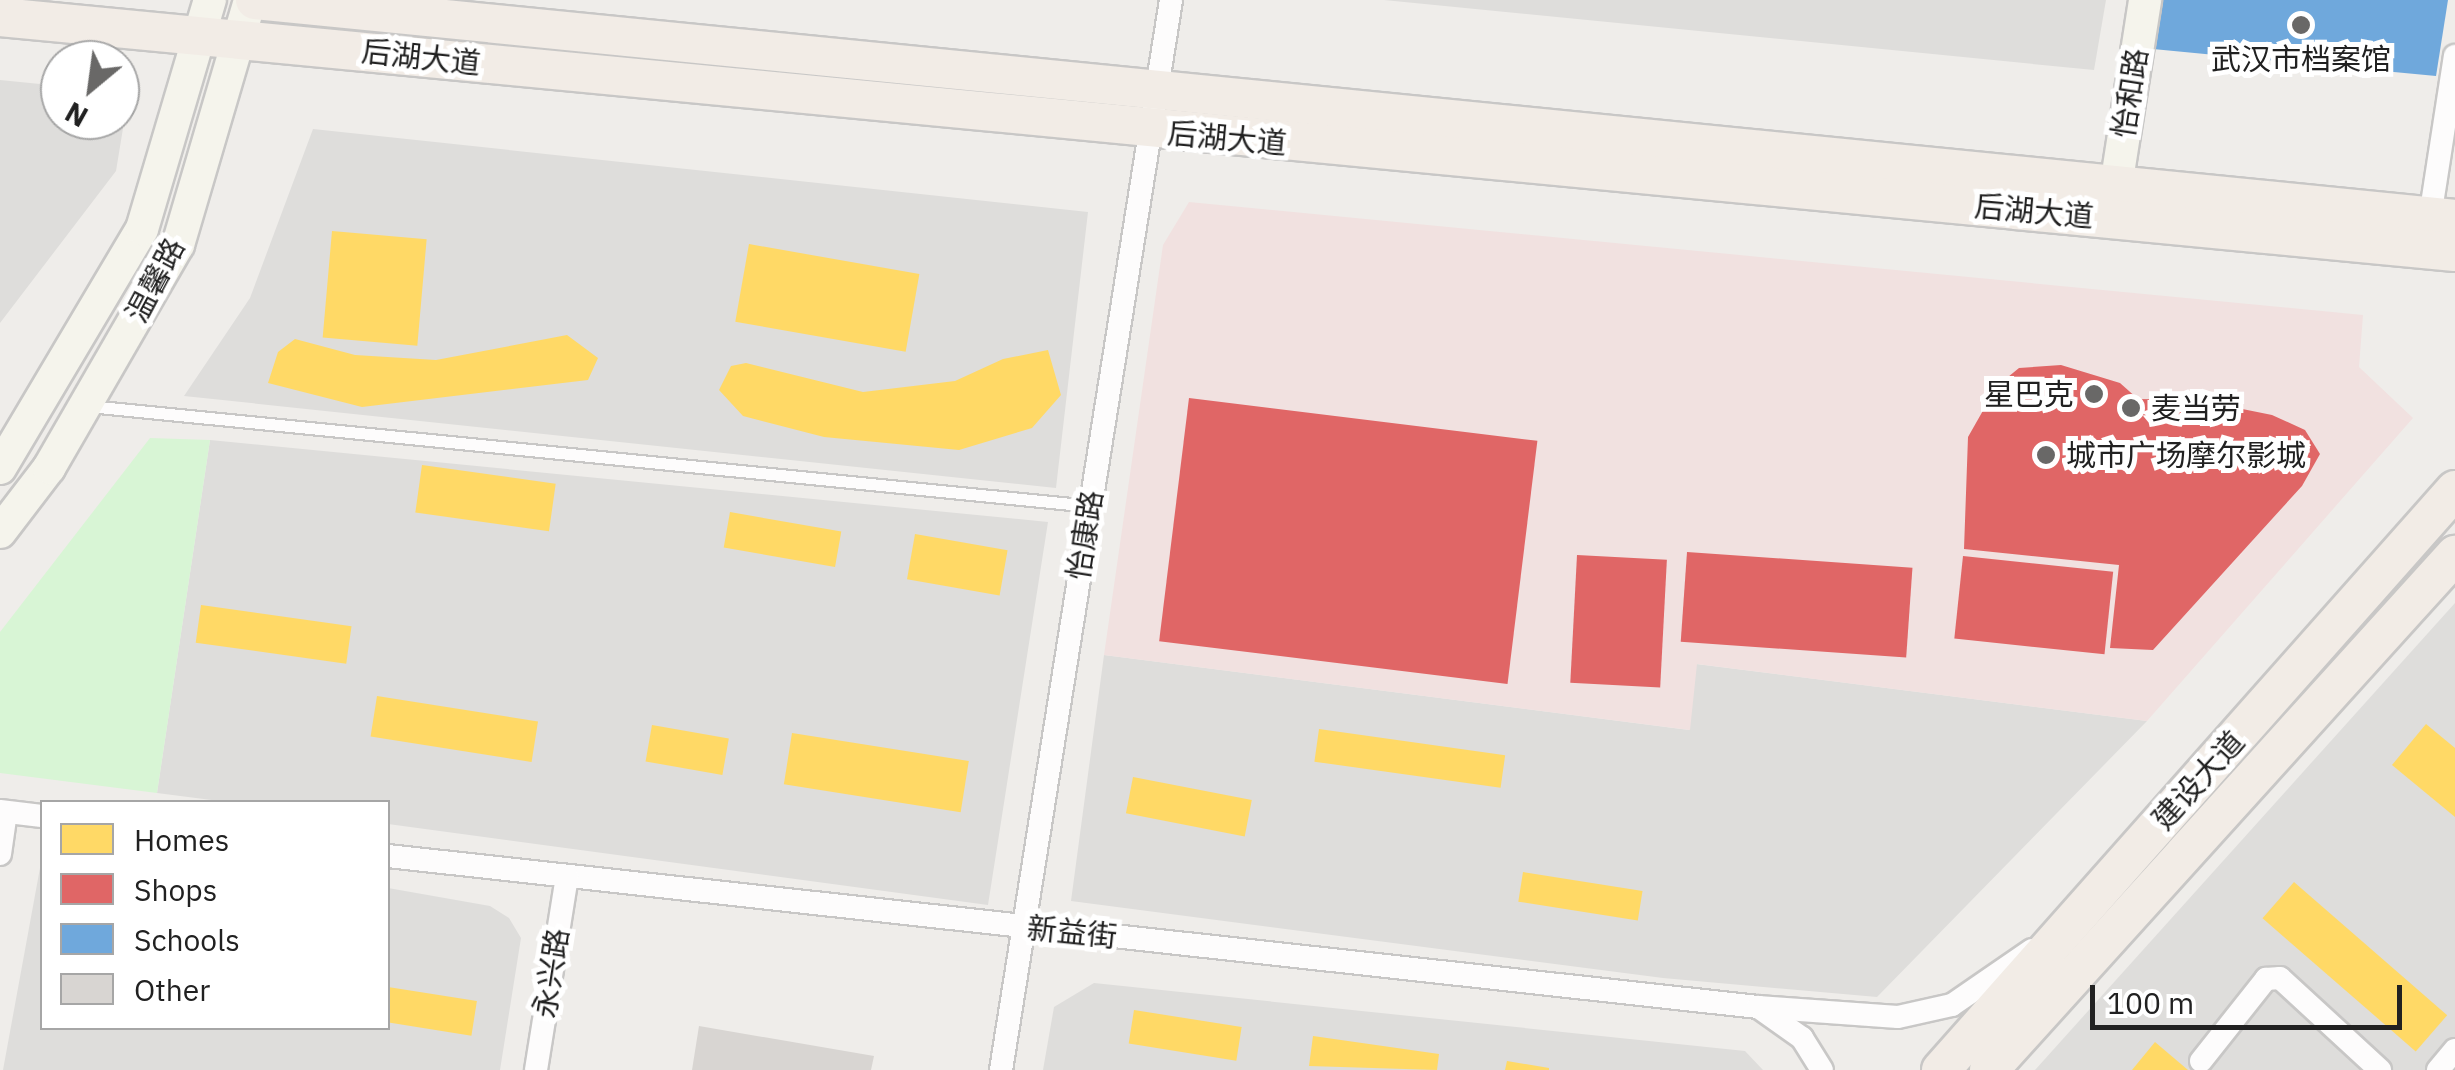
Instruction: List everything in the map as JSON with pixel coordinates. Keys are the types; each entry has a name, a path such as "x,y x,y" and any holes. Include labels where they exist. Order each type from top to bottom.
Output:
{"main road":[{"name":"温馨路","path":"0,532 85,406 178,245 253,0"},
{"name":"后湖大道","path":"253,0 2443,218"},
{"name":"怡和路","path":"2116,186 2145,0"},
{"name":"后湖大道","path":"0,17 205,17 240,38 1146,130 2455,252"},
{"name":"温馨路","path":"0,468 142,229 205,17"},
{"name":"建设大道","path":"1941,1070 2455,490"},
{"name":"建设大道","path":"1989,1070 2455,554"}],"street":[{"name":"怡康路","path":"1000,1070 1146,130 1171,0"},
{"path":"2443,218 2455,56"},
{"path":"0,854 3,811 40,816"},
{"name":"新益街","path":"390,856 1758,1008 1898,1017 1952,1005 2072,922"},
{"name":"永兴路","path":"536,1070 567,876"},
{"path":"2201,1061 2266,979 2280,978 2380,1070"},
{"path":"1758,1008 1802,1038 1822,1070"},
{"path":"2438,1070 2455,1050"}],"lane":[{"path":"85,406 1090,506"}],"shaded area":[{"path":"1384,0 2106,0 2094,70"},
{"path":"0,80 40,84 40,140 121,140 116,171 0,323"},
{"path":"313,129 1088,212 1056,488 184,396 250,298"},
{"path":"1189,202 2363,315 2359,367 2413,418 2147,721 1697,664 1690,730 1104,655 1163,245"},
{"path":"210,440 1048,522 988,905 390,824 390,800 211,800 157,793"},
{"path":"2455,603 2455,1070 2035,1070"},
{"path":"1104,655 1689,730 1696,664 2147,721 1877,997 1663,978 1071,901"},
{"path":"40,868 40,1030 390,1030 390,888 490,906 509,918 521,938 500,1070 3,1070"},
{"path":"1094,983 1745,1051 1763,1070 1043,1070 1054,1007"}],"green space":[{"path":"150,438 210,440 157,793 0,773 0,632"}],"building: Homes":[{"path":"332,231 427,239 417,346 323,338"},
{"path":"749,244 919,274 906,352 735,322"},
{"path":"567,335 598,358 588,380 362,407 268,383 278,352 295,339 355,355 436,360"},
{"path":"1048,350 1061,395 1032,428 959,450 824,437 743,416 719,390 731,366 746,363 863,392 955,381 1003,359"},
{"path":"422,465 556,484 549,531 415,513"},
{"path":"730,512 841,532 835,567 724,547"},
{"path":"915,534 1008,550 1000,596 907,579"},
{"path":"201,605 352,626 346,664 196,643"},
{"path":"377,696 538,721 532,762 371,736"},
{"path":"2426,724 2455,748 2455,817 2392,765"},
{"path":"652,725 729,739 722,775 646,761"},
{"path":"1319,729 1505,755 1501,788 1314,762"},
{"path":"792,733 969,761 961,812 784,784"},
{"path":"1133,777 1252,800 1245,836 1126,813"},
{"path":"1523,872 1643,891 1638,921 1518,902"},
{"path":"2294,882 2447,1015 2416,1051 2263,918"},
{"path":"390,987 477,1001 471,1036 390,1023"},
{"path":"1134,1010 1242,1027 1236,1061 1129,1044"},
{"path":"1313,1036 1439,1054 1437,1070 1309,1066"},
{"path":"2155,1042 2188,1070 2132,1070"},
{"path":"1507,1061 1549,1068 1549,1070 1505,1070"}],"building: Shops":[{"path":"2061,365 2120,383 2138,399 2198,400 2272,415 2305,430 2320,454 2302,486 2153,650 2110,648 2119,565 1964,549 1968,437 1997,386 2019,368"},
{"path":"1189,398 1537,441 1508,684 1159,641"},
{"path":"1687,552 1912,568 1906,658 1681,642"},
{"path":"1577,555 1667,560 1660,688 1570,683"},
{"path":"1963,556 2113,572 2104,654 1954,639"}],"building: Schools":[{"name":"武汉市档案馆","path":"2161,0 2448,0 2436,76 2153,49"}],"building: Other":[{"path":"699,1026 874,1056 871,1070 692,1070"}],"place":[{"name":"武汉市档案馆","path":"2301,25"},
{"name":"星巴克","path":"2094,394"},
{"name":"麦当劳","path":"2131,408"},
{"name":"城市广场摩尔影城","path":"2046,455"}]}
